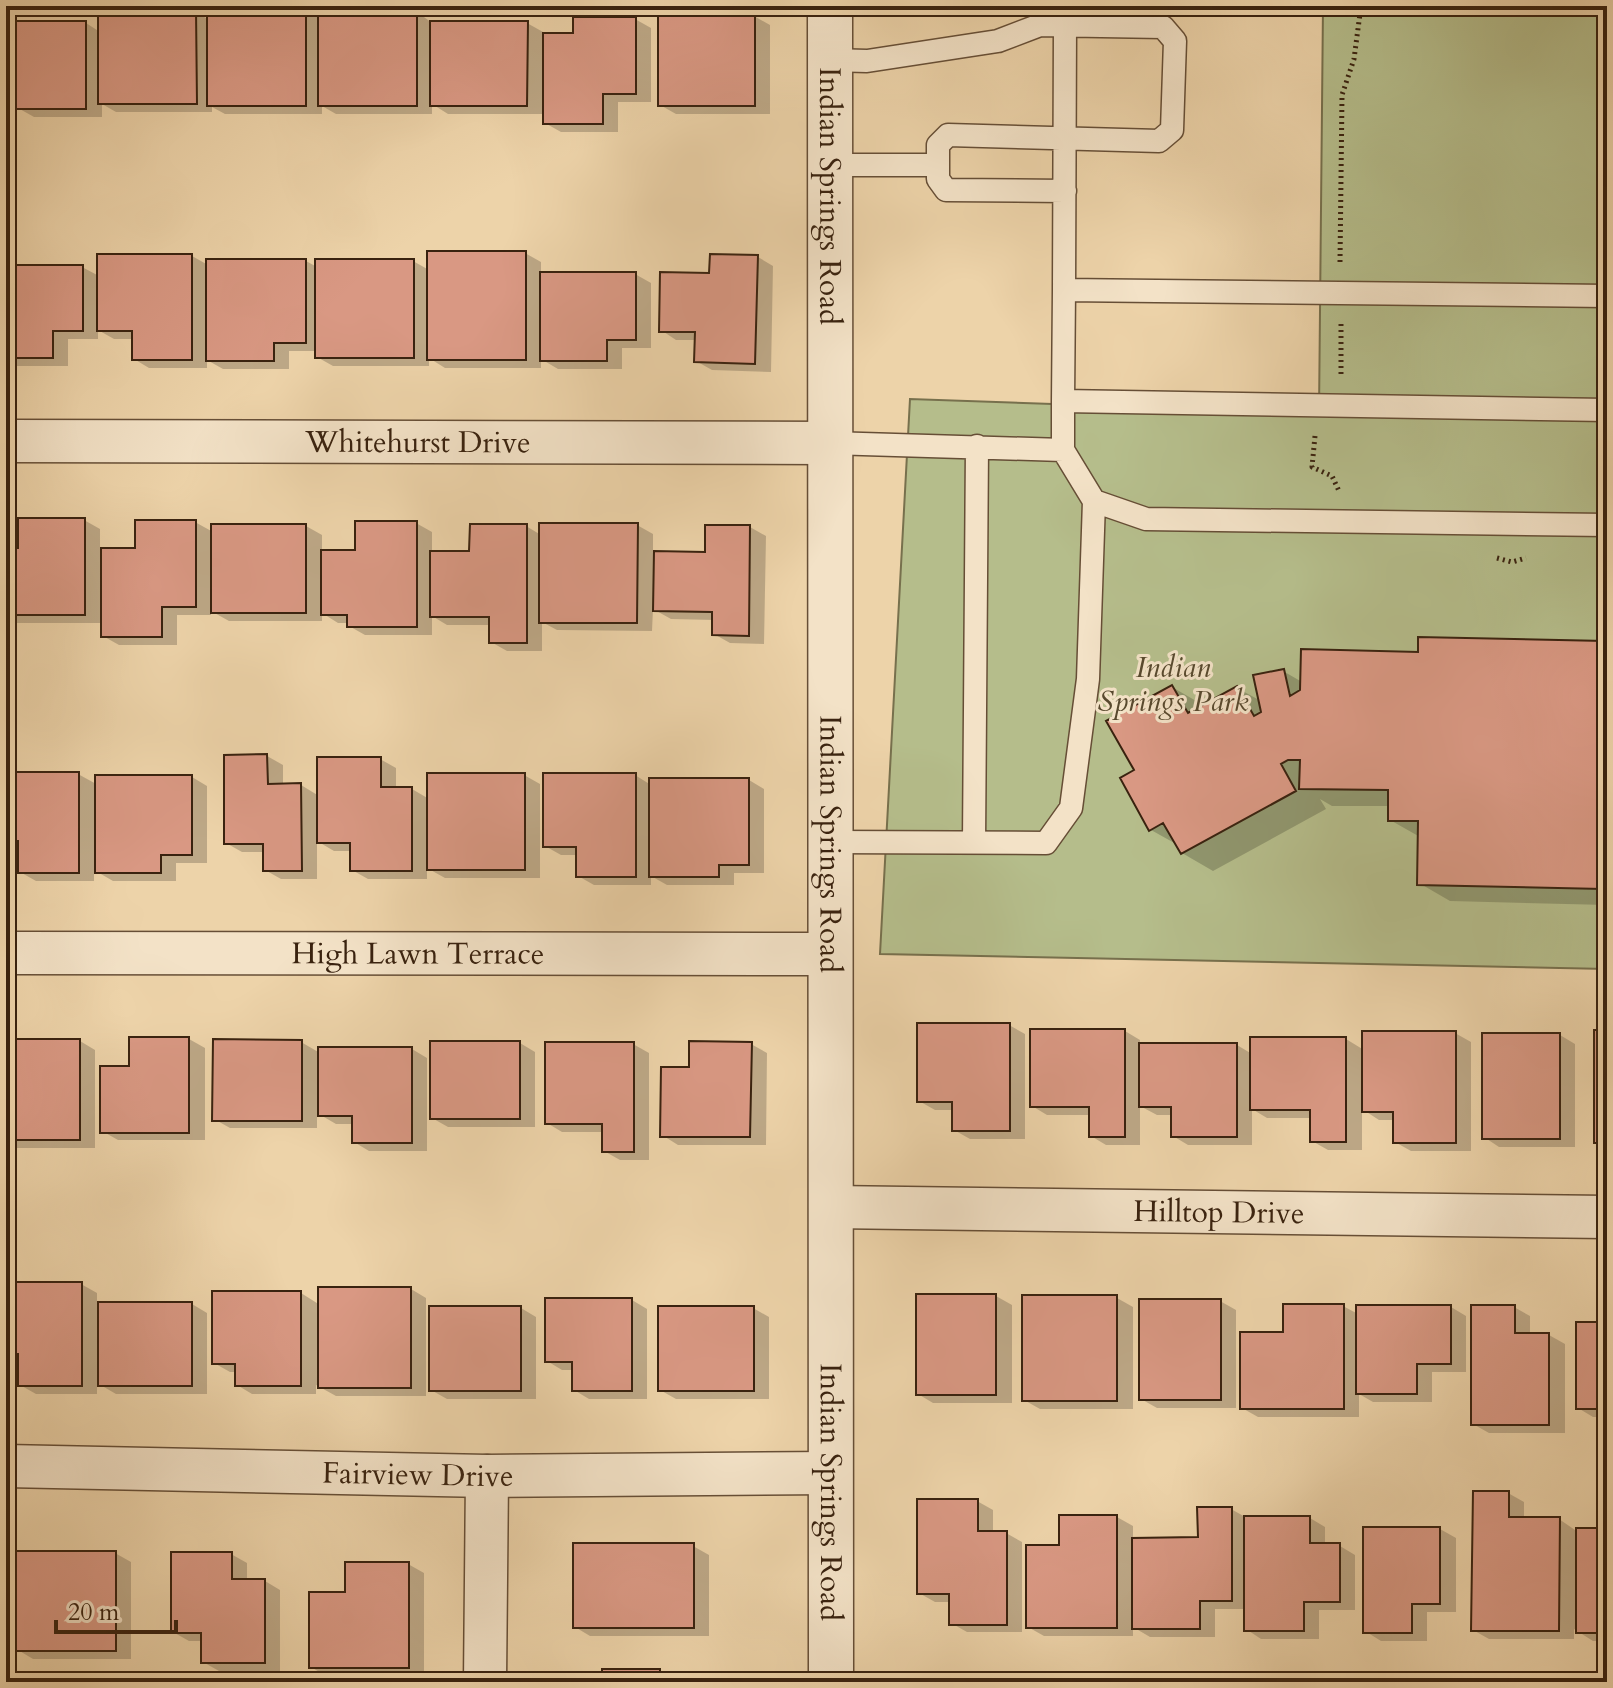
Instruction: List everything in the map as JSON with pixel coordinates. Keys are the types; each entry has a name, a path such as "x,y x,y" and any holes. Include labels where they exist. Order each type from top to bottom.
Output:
{"street":[{"name":"Indian Springs Road","path":"830,6 831,1682"},
{"name":"Whitehurst Drive","path":"6,441 830,443"},
{"name":"High Lawn Terrace","path":"6,953 831,954"},
{"name":"Hilltop Drive","path":"831,1207 1607,1217"},
{"name":"Fairview Drive","path":"6,1466 487,1476 831,1473"},
{"path":"485,1682 487,1476"}],"lane":[{"path":"830,60 867,61 998,41 1040,25 1163,27 1175,41 1172,130 1159,141 948,135 938,145 938,179 946,190 1065,191"},
{"path":"831,842 1046,843 1071,808 1088,679 1094,501 1063,450 1065,26"},
{"path":"830,165 938,165"},
{"path":"1064,290 1607,296"},
{"path":"1063,401 1607,410"},
{"path":"830,443 1063,450"},
{"path":"974,842 977,446"},
{"path":"1094,501 1146,519 1607,525"}],"path":[{"path":"1313,448 1319,413 1341,398 1342,95 1354,59 1361,6"}],"green space":[{"name":"Indian Springs Park","path":"1323,6 1607,6 1607,969 880,954 910,399 1319,413"}],"building":[{"path":"207,8 306,8 306,106 207,106"},
{"path":"318,9 417,9 417,106 318,106"},
{"path":"98,10 196,10 197,104 98,104"},
{"path":"658,14 755,14 755,106 658,106"},
{"path":"573,17 636,17 636,94 603,94 603,124 543,124 543,33 573,33"},
{"path":"6,21 86,21 86,109 16,109 16,84 6,84"},
{"path":"430,21 528,21 527,106 430,106"},
{"path":"427,251 526,251 526,360 427,360"},
{"path":"97,254 192,254 192,360 132,360 132,331 97,331"},
{"path":"710,254 758,255 755,364 694,362 695,332 659,332 660,272 709,273"},
{"path":"206,259 306,259 306,343 274,343 274,361 206,361"},
{"path":"315,259 414,259 414,358 315,358"},
{"path":"6,265 83,265 83,331 53,331 53,358 6,358"},
{"path":"540,272 636,272 636,340 607,340 607,361 540,361"},
{"path":"18,518 85,518 85,615 6,615 6,548 18,548"},
{"path":"135,520 196,520 196,607 162,607 162,637 101,637 101,548 135,548"},
{"path":"355,521 417,521 417,627 347,627 347,615 321,615 321,550 355,550"},
{"path":"539,523 638,523 637,623 539,623"},
{"path":"211,524 306,524 306,613 211,613"},
{"path":"470,524 527,524 527,643 489,643 489,617 430,617 430,551 469,551"},
{"path":"705,525 750,525 749,636 712,635 712,612 653,611 654,551 705,552"},
{"path":"1418,637 1605,641 1607,824 1604,824 1603,889 1417,885 1418,821 1388,821 1388,790 1299,789 1300,760 1288,760 1281,764 1296,791 1181,854 1163,823 1149,831 1120,778 1134,770 1106,721 1172,685 1188,713 1237,686 1254,716 1261,712 1253,675 1284,669 1290,696 1300,690 1301,649 1418,652"},
{"path":"267,754 268,784 301,783 302,871 263,871 263,844 224,844 224,755"},
{"path":"317,757 381,757 381,787 412,787 412,871 350,871 350,843 317,843"},
{"path":"6,772 79,772 79,873 18,873 18,841 6,841"},
{"path":"427,773 525,773 525,870 427,870"},
{"path":"543,773 636,773 636,877 576,877 576,847 543,847"},
{"path":"95,775 192,775 192,855 161,855 161,873 95,873"},
{"path":"649,778 749,778 749,865 719,865 719,877 649,877"},
{"path":"917,1023 1010,1023 1010,1131 952,1131 952,1102 917,1102"},
{"path":"1030,1029 1125,1029 1125,1137 1089,1137 1089,1107 1030,1107"},
{"path":"1594,1030 1607,1030 1607,1143 1594,1143"},
{"path":"1362,1031 1456,1031 1456,1143 1393,1143 1393,1112 1362,1112"},
{"path":"1482,1033 1560,1033 1560,1139 1482,1139"},
{"path":"129,1037 189,1037 189,1133 100,1133 100,1066 129,1066"},
{"path":"1250,1037 1346,1037 1346,1142 1310,1142 1310,1110 1250,1110"},
{"path":"6,1039 80,1039 80,1140 6,1140"},
{"path":"213,1039 302,1040 302,1121 212,1121"},
{"path":"430,1041 520,1041 520,1119 430,1119"},
{"path":"689,1041 752,1042 750,1137 660,1137 661,1067 689,1067"},
{"path":"545,1042 634,1042 634,1152 602,1152 602,1124 545,1124"},
{"path":"1139,1043 1237,1043 1237,1137 1171,1137 1171,1107 1139,1107"},
{"path":"318,1047 412,1047 412,1143 352,1143 352,1116 318,1116"},
{"path":"6,1282 82,1282 82,1386 18,1386 18,1354 6,1354"},
{"path":"318,1287 411,1287 411,1388 318,1388"},
{"path":"212,1291 301,1291 301,1386 235,1386 235,1364 212,1364"},
{"path":"916,1294 996,1294 996,1395 916,1395"},
{"path":"1022,1295 1117,1295 1117,1401 1022,1401"},
{"path":"545,1298 632,1298 632,1391 572,1391 572,1362 545,1362"},
{"path":"1139,1299 1221,1299 1221,1400 1139,1400"},
{"path":"98,1302 192,1302 192,1386 98,1386"},
{"path":"1283,1304 1344,1304 1344,1409 1240,1409 1240,1332 1283,1332"},
{"path":"1356,1305 1451,1305 1451,1364 1417,1364 1417,1394 1356,1394"},
{"path":"1471,1305 1515,1305 1515,1333 1549,1333 1549,1425 1471,1425"},
{"path":"429,1306 521,1306 521,1391 429,1391"},
{"path":"658,1306 754,1306 754,1391 658,1391"},
{"path":"1576,1322 1607,1322 1607,1409 1576,1409"},
{"path":"1473,1491 1509,1491 1509,1517 1560,1517 1559,1631 1471,1631"},
{"path":"917,1499 978,1499 978,1531 1007,1531 1007,1625 949,1625 949,1594 917,1594"},
{"path":"1197,1507 1232,1507 1232,1601 1200,1601 1200,1629 1132,1629 1132,1538 1198,1537"},
{"path":"1059,1515 1117,1515 1117,1628 1026,1628 1026,1545 1059,1545"},
{"path":"1244,1516 1310,1516 1310,1543 1340,1543 1340,1602 1304,1602 1304,1631 1244,1631"},
{"path":"1363,1527 1440,1527 1440,1604 1412,1604 1412,1633 1363,1633"},
{"path":"1576,1528 1607,1528 1607,1633 1576,1633"},
{"path":"573,1543 694,1543 694,1628 573,1628"},
{"path":"16,1551 116,1551 116,1651 16,1651"},
{"path":"171,1552 232,1552 232,1579 265,1579 265,1663 201,1663 201,1633 171,1633"},
{"path":"345,1562 409,1562 409,1668 309,1668 309,1592 345,1592"},
{"path":"602,1669 660,1669 660,1682 602,1682"}]}
